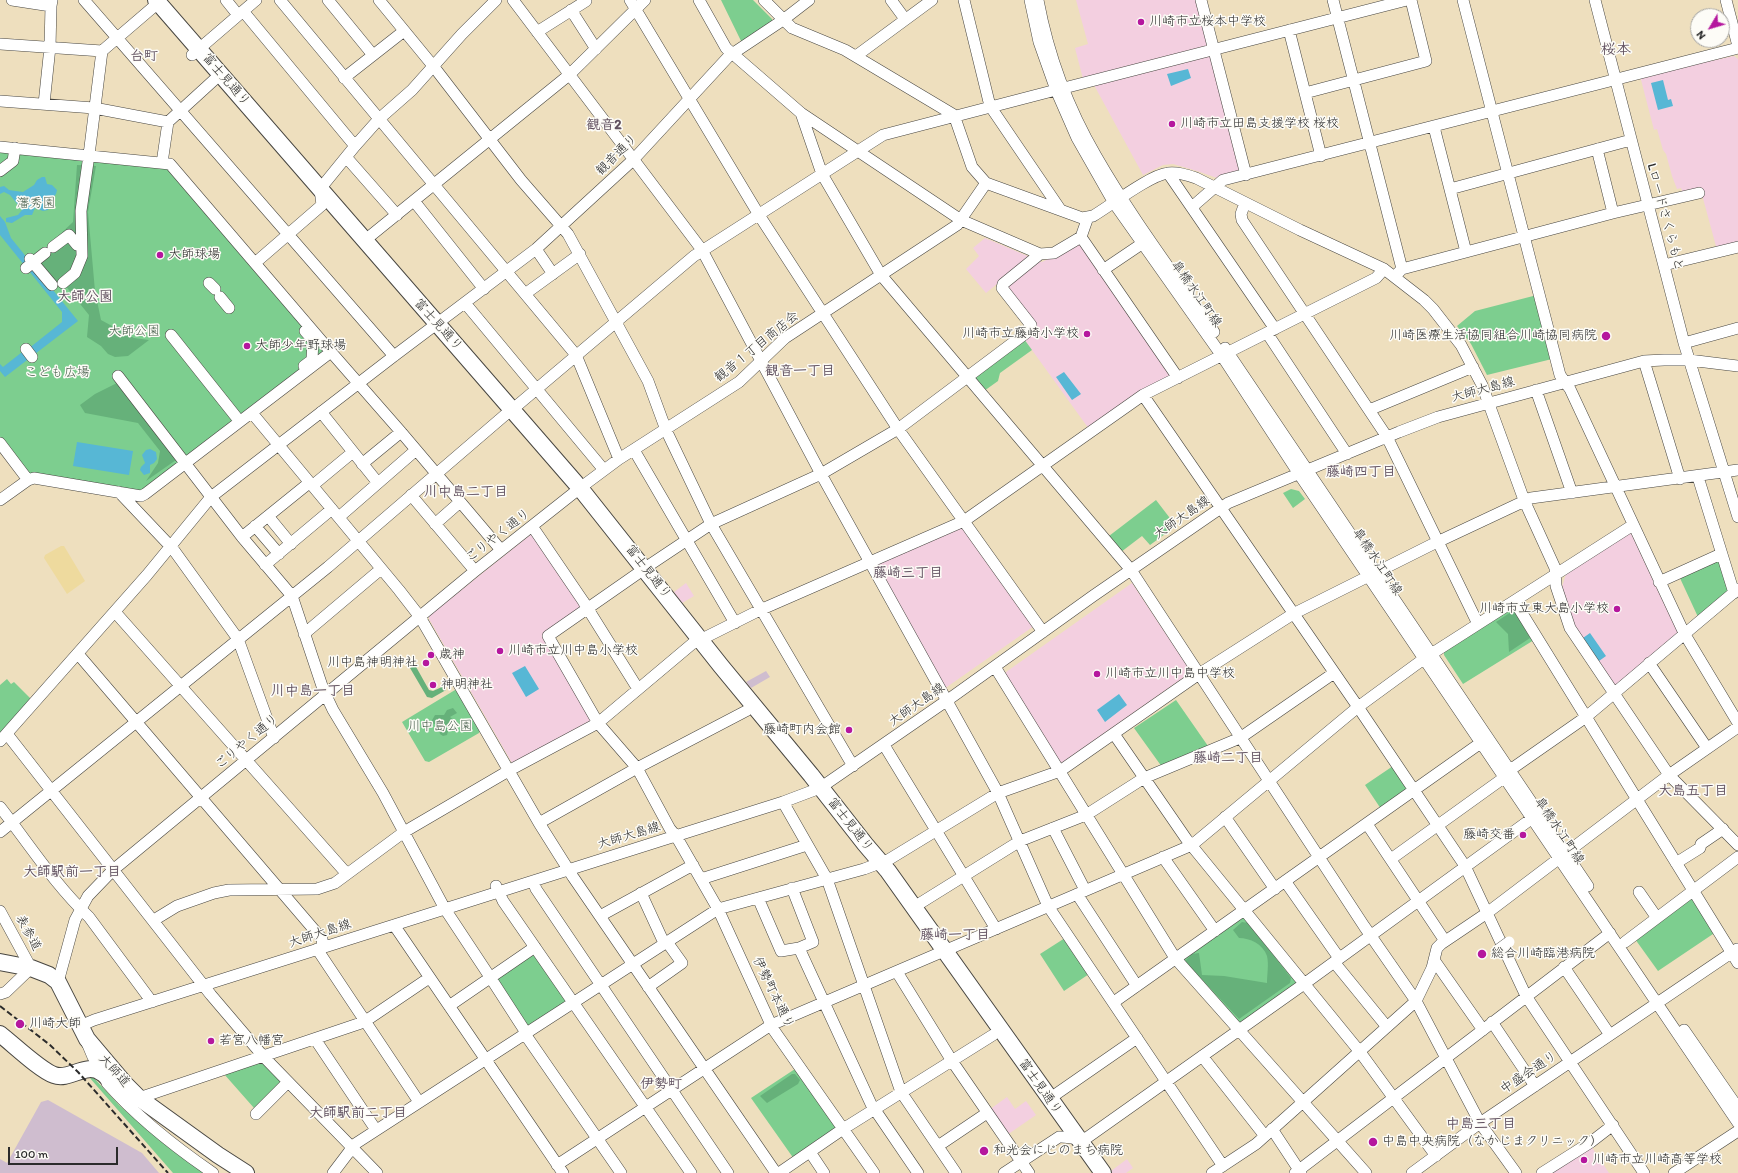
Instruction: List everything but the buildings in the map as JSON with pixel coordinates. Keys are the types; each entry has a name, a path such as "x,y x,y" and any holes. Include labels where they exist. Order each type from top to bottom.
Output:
{"highway":[{"name":"富士見通り","path":"153,3 320,189 434,327"},
{"name":"富士見通り","path":"196,52 214,80 322,205 434,327 577,491 696,642 746,711 817,789 914,907 940,953 993,1035 1070,1138 1103,1173"},
{"name":"富士見通り","path":"696,642 811,774 817,789"},
{"name":"富士見通り","path":"878,864 940,953 1049,1099 1091,1173"},
{"path":"0,962 31,968 49,975 58,982"},
{"name":"大師道","path":"58,982 80,1026 98,1054 136,1101 246,1173"},
{"name":"大師道","path":"0,1035 44,1070 55,1076 65,1076 93,1069 100,1073 194,1150 229,1173"}],"street":[{"path":"12,0 51,3 50,47 44,104"},
{"path":"84,0 394,356"},
{"path":"226,0 241,13 355,146"},
{"path":"196,52 256,0"},
{"path":"280,0 576,355 619,459"},
{"path":"328,0 373,56"},
{"path":"379,0 434,67 490,141 561,226 565,228 648,381 666,430 711,524 760,610 853,766"},
{"path":"255,263 322,205 320,189 355,146 378,119 412,90 462,34 496,0"},
{"path":"513,0 702,250 821,474 998,793 1048,906 1223,1166"},
{"path":"630,0 759,215 898,429 1043,632"},
{"path":"364,242 414,200 490,141 569,75 645,0"},
{"path":"699,0 726,48 801,113 857,152 961,220 1040,254 1054,253 1081,237 1088,217"},
{"path":"764,0 792,28 845,50 954,115 972,167 986,183 1082,218 1088,217 1154,178 1168,173 1184,174 1384,269 1398,272 1524,236 1699,193"},
{"name":"観音通り","path":"3,738 171,547 211,497 278,444 536,249 633,160 732,54 783,20 809,0"},
{"path":"891,0 905,19"},
{"path":"856,56 932,0"},
{"path":"964,0 990,106 1060,209"},
{"name":"皐橋水江町線","path":"1030,0 1039,42 1060,89 1118,200 1143,243 1225,354"},
{"name":"皐橋水江町線","path":"1038,0 1060,89"},
{"path":"1200,0 1246,175"},
{"path":"1333,0 1369,143 1398,272 1434,309 1461,345 1473,367 1489,402 1524,500 1555,568 1556,586 1570,628 1669,775 1738,845"},
{"path":"0,832 137,723 292,596 536,388 702,250 883,135 954,115 1407,0"},
{"path":"1305,92 1426,62 1411,0"},
{"path":"1463,0 1560,375 1570,389 1684,633 1738,723"},
{"name":"Lロードさくらもと","path":"1595,0 1684,343 1738,517"},
{"path":"1192,207 1223,180 1616,80 1738,47 1726,0"},
{"path":"537,32 586,1"},
{"path":"81,246 77,245 69,234 30,263 54,288 75,273 79,265 82,256 81,246 85,223 81,211 102,51 118,38 153,3"},
{"path":"571,10 596,49"},
{"path":"1289,30 1321,156"},
{"path":"344,78 404,31"},
{"path":"0,44 102,51"},
{"path":"162,163 168,122 214,80"},
{"path":"0,101 94,108 168,122"},
{"path":"801,113 822,174 881,274 1131,570 1268,781 1416,1001 1480,1123 1516,1173"},
{"path":"1434,127 1466,252"},
{"path":"1450,189 1631,140"},
{"path":"0,147 14,152"},
{"path":"1597,149 1613,213"},
{"path":"0,171 13,162 14,152"},
{"path":"0,154 14,152 88,159 170,164 501,550"},
{"path":"346,157 397,214"},
{"path":"0,443 29,476 34,478 141,496 237,418 312,360 313,340 165,170 88,159"},
{"path":"1168,173 1192,207 1271,331 1347,454"},
{"name":"観音１丁目商店会","path":"577,491 619,459 739,382 785,338 957,225 986,183"},
{"path":"414,200 484,289"},
{"name":"皐橋水江町線","path":"1118,200 1225,354 1536,816 1625,942 1660,1001 1738,1123"},
{"path":"1245,203 1241,214 1242,220 1387,437 1478,624"},
{"path":"1081,237 1178,378"},
{"path":"1103,270 1143,243"},
{"path":"1664,265 1738,247"},
{"path":"536,249 553,274"},
{"path":"525,294 580,254"},
{"path":"588,608 711,524 821,474 898,429 1026,333 1030,328 1029,322 1002,288 1003,284 1040,254"},
{"path":"154,920 177,906 214,893 229,890 317,889 331,885 404,832 510,770 598,723 696,642 760,610 964,521 1143,395 1376,278 1384,269"},
{"path":"215,290 229,308"},
{"path":"465,303 604,470"},
{"path":"1684,343 1738,328"},
{"path":"171,335 194,358 213,389 237,418"},
{"path":"1,498 29,476 143,491 252,413 331,352"},
{"name":"大師大島線","path":"80,1026 150,1000 204,985 499,892 533,881 567,867 676,836 782,802 817,789 884,745 1228,503 1387,437 1438,417 1644,361 1689,360 1738,366"},
{"path":"1644,361 1680,479"},
{"path":"1369,410 1473,367"},
{"path":"118,376 242,537 292,596 325,696 383,793 445,909 526,1034 621,1173"},
{"path":"1536,390 1572,494"},
{"path":"1143,395 1358,707 1465,866 1526,996 1644,1173"},
{"path":"321,412 378,483"},
{"path":"252,413 420,617 510,770 539,823 567,867 704,1069 778,1173 874,1109 993,1035"},
{"path":"362,464 401,432"},
{"path":"266,565 291,544 378,483 416,450"},
{"path":"634,450 735,623"},
{"path":"242,537 353,452"},
{"path":"333,1173 352,1147 376,1130 718,909 878,864 938,831 998,793 1060,771 1199,674 1293,614 1373,573 1531,498 1698,477 1738,470"},
{"path":"1391,859 1586,717 1684,633 1736,591 1721,554 1698,477"},
{"name":"ごりやく通り","path":"58,982 71,932 80,909 94,888 113,870 201,799 475,571 577,491"},
{"path":"118,492 171,547 238,639 274,738"},
{"path":"411,495 475,571"},
{"path":"435,524 460,502"},
{"path":"268,516 291,544"},
{"path":"394,925 560,1169 598,1138 771,1025 1192,845 1358,707 1428,656 1515,602 1633,525"},
{"path":"255,526 279,554"},
{"path":"532,526 588,608 638,689"},
{"path":"1659,582 1721,554"},
{"path":"304,634 381,568"},
{"path":"1515,602 1693,891 1735,950 1738,963"},
{"name":"伊勢町本通り","path":"588,608 548,636 598,723 637,768 670,829 676,836 693,865 718,909 771,1025 874,1173"},
{"path":"114,612 347,874"},
{"path":"78,654 322,939 320,948 364,1022 419,1102"},
{"name":"皐橋水江町線","path":"1428,656 1482,742 1508,774"},
{"path":"1649,663 1707,748"},
{"path":"995,667 1175,958 1366,1173"},
{"path":"914,907 1020,841 1086,815 1144,778 1240,738 1334,673"},
{"path":"539,823 637,768 746,711"},
{"path":"1212,1173 1248,1150 1269,1133 1416,1001 1432,968 1437,948 1445,941 1486,913 1669,775 1738,727"},
{"path":"1114,734 1192,845 1360,1052 1436,1156"},
{"path":"3,738 51,791 204,985 263,1056 377,1173"},
{"path":"1114,1002 1482,742"},
{"path":"884,745 938,831 996,929"},
{"path":"782,802 827,879 901,1092 956,1173"},
{"path":"0,807 64,890 89,917 150,1000"},
{"path":"1004,1173 1053,1139 1084,1139 1088,1137 1371,936 1418,900 1536,816"},
{"path":"1225,817 1275,889"},
{"path":"1367,824 1445,941"},
{"path":"1053,828 1081,892 1137,986"},
{"path":"1676,863 1700,848 1701,844 1723,829"},
{"path":"701,879 807,845"},
{"name":"皐橋水江町線","path":"1563,855 1610,933 1738,1108"},
{"path":"1625,942 1738,856"},
{"path":"1163,857 1215,931"},
{"path":"600,916 693,865"},
{"path":"533,881 536,889 728,1173"},
{"path":"1285,881 1337,960 1387,1026"},
{"path":"758,898 781,951 798,948 813,942 792,888"},
{"path":"499,892 534,947 574,1002 691,1173"},
{"path":"1638,892 1657,918"},
{"path":"641,893 665,942 682,963 648,987"},
{"name":"表参道","path":"0,911 31,968"},
{"path":"1202,1056 1269,1133 1298,1172 1610,933"},
{"path":"1498,950 1509,942"},
{"path":"449,1006 534,947"},
{"path":"798,948 874,1109 918,1173"},
{"name":"中盛会通り","path":"1412,1173 1480,1123 1735,950"},
{"path":"1434,960 1483,1030"},
{"path":"0,994 6,992 31,968"},
{"path":"1564,968 1610,1035"},
{"path":"897,972 952,1061 1029,1173"},
{"path":"136,1101 364,1022 429,978"},
{"path":"1492,1022 1535,1086"},
{"path":"80,1026 100,1073 123,1101 187,1155 213,1173"},
{"path":"1049,1099 1137,1038"},
{"path":"315,1039 376,1130"},
{"path":"256,1114 288,1082"},
{"path":"938,1146 987,1113"},
{"path":"1542,1173 1613,1125"},
{"path":"1674,1173 1738,1131"},
{"path":"810,1152 824,1173"}],"shaded area":[{"name":"川崎市立桜本中学校","path":"1076,0 1196,0 1207,45 1204,48 1083,79 1075,48 1088,44"},
{"name":"川崎市立田島支援学校 桜校","path":"1209,55 1211,57 1240,170 1238,173 1217,178 1173,164 1163,165 1143,175 1094,85"},
{"path":"1734,56 1738,59 1738,244 1717,250 1701,191 1683,194 1681,188 1677,189 1657,129 1654,130 1640,76"},
{"path":"985,238 1030,257 986,293 966,269 979,256 973,248"},
{"name":"川崎市立藤崎小学校","path":"1078,244 1084,246 1170,375 1169,379 1089,429 1024,339 1037,329 1005,288 1037,260 1042,262"},
{"path":"963,525 1034,626 944,689 875,563"},
{"name":"川崎市立東大島小学校","path":"1628,532 1631,533 1677,631 1677,634 1614,687 1574,628 1561,590 1567,571"},
{"name":"川崎市立川中島小学校","path":"530,535 533,535 582,609 544,634 591,720 590,723 512,763 429,619 429,616"},
{"path":"686,583 694,596 682,603 674,592"},
{"name":"川崎市立川中島中学校","path":"1132,583 1190,670 1190,673 1062,763 1006,675 1006,672"},
{"path":"766,671 770,677 751,688 746,682"},
{"path":"1007,1097 1015,1109 1026,1101 1036,1115 1007,1135 989,1110"},
{"path":"48,1100 142,1153 159,1173 0,1173 0,1159 7,1163 41,1102"},
{"name":"川崎市立川崎高等学校","path":"1591,1146 1609,1173 1547,1173"},
{"path":"1127,1159 1133,1168 1126,1173 1112,1173 1111,1171"}],"green space":[{"path":"721,0 753,0 772,19 772,23 742,43"},
{"name":"大師公園","path":"0,150 167,167 325,350 142,494 28,474 0,437"},
{"path":"77,165 96,166 88,212 95,291 101,320 134,338 149,340 128,356 115,357 108,354 101,346 87,337 89,315 60,279 54,283 35,258 73,222"},
{"path":"1537,295 1552,359 1487,375 1471,344 1457,326 1475,311"},
{"path":"1024,339 1032,350 1000,373 998,381 984,391 975,380 975,377"},
{"path":"117,383 176,460 146,481 158,463 160,451 138,423 85,413 80,405 95,394"},
{"path":"1291,489 1299,491 1305,499 1293,508 1283,493"},
{"path":"1156,500 1176,526 1150,545 1142,536 1121,552 1109,536"},
{"path":"1719,558 1731,588 1698,617 1679,576"},
{"path":"1512,608 1515,609 1534,640 1463,684 1444,655 1444,652"},
{"path":"1514,610 1530,638 1509,652 1508,634 1496,622"},
{"path":"415,665 429,690 433,691 444,686 446,690 432,698 427,697 410,668"},
{"path":"7,679 11,684 14,682 31,699 0,733 0,685"},
{"name":"川中島公園","path":"455,690 458,692 480,729 479,733 429,762 425,761 402,722"},
{"path":"1176,700 1208,746 1162,767 1134,728"},
{"path":"453,708 457,713 450,717 456,722 456,727 448,731 447,735 443,736 440,734 438,726 431,722 435,715 444,715 447,710"},
{"path":"1393,766 1409,790 1381,809 1365,785"},
{"path":"1691,898 1716,932 1658,971 1635,939"},
{"path":"1241,917 1245,917 1296,979 1296,983 1242,1022 1238,1022 1184,962 1184,958"},
{"path":"1242,922 1248,923 1291,978 1290,983 1239,1019 1185,961 1192,954 1199,953 1202,975 1224,976 1267,983 1268,962 1265,952 1256,942 1239,938 1233,930"},
{"path":"1065,938 1089,974 1064,991 1040,954"},
{"path":"532,952 566,999 565,1002 529,1026 525,1025 496,977"},
{"path":"260,1060 281,1082 254,1108 224,1074"},
{"path":"795,1069 836,1127 835,1130 794,1159 751,1098"},
{"path":"792,1074 795,1074 800,1080 798,1084 767,1103 760,1096"},
{"path":"89,1077 94,1078 119,1105 136,1120 209,1173 173,1173"}],"sand":[{"path":"61,546 64,546 85,581 67,594 44,558 45,555"}],"water":[{"path":"1188,69 1191,78 1171,86 1167,74"},
{"path":"1663,80 1668,100 1671,99 1673,106 1658,110 1651,83"},
{"path":"45,177 47,184 52,185 57,190 56,194 51,200 48,210 43,211 35,208 32,215 25,215 12,223 6,222 6,218 18,215 22,210 10,195 4,192 0,194 0,187 4,186 9,190 23,192 34,185 37,180"},
{"path":"0,216 5,222 11,238 78,321 5,377 0,371 0,364 3,367 62,322 62,312 0,235"},
{"path":"1064,372 1081,394 1072,400 1056,377"},
{"path":"77,442 133,451 129,475 73,466"},
{"path":"150,449 156,452 157,459 150,465 150,473 144,475 140,470 145,463 142,455 146,450"},
{"path":"1590,633 1606,656 1599,661 1583,638"},
{"path":"525,666 539,689 526,697 512,673"},
{"path":"1119,694 1127,705 1105,722 1097,710"}],"railway":[{"path":"0,1006 50,1045 78,1072 168,1173"}],"place":[{"name":"川崎市立桜本中学校","path":"1141,22"},
{"name":"川崎市立田島支援学校 桜校","path":"1172,124"},
{"name":"大師球場","path":"160,255"},
{"name":"川崎市立藤崎小学校","path":"1087,334"},
{"name":"川崎医療生活協同組合川崎協同病院","path":"1606,336"},
{"name":"大師少年野球場","path":"247,346"},
{"name":"川崎市立東大島小学校","path":"1617,609"},
{"name":"川崎市立川中島小学校","path":"500,651"},
{"name":"歳神","path":"431,655"},
{"name":"川中島神明神社","path":"426,663"},
{"name":"川崎市立川中島中学校","path":"1097,674"},
{"name":"神明神社","path":"433,685"},
{"name":"藤崎町内会館","path":"849,730"},
{"name":"藤崎交番","path":"1523,835"},
{"name":"総合川崎臨港病院","path":"1482,954"},
{"name":"川崎大師","path":"20,1024"},
{"name":"若宮八幡宮","path":"211,1041"},
{"name":"中島中央病院（なかじまクリニック）","path":"1373,1142"},
{"name":"和光会にじのまち病院","path":"984,1151"},
{"name":"川崎市立川崎高等学校","path":"1584,1160"}],"district":[{"name":"桜本","path":"1616,50"},
{"name":"台町","path":"144,56"},
{"name":"観音2","path":"604,125"},
{"name":"大師公園","path":"85,297"},
{"name":"観音一丁目","path":"800,371"},
{"name":"藤崎四丁目","path":"1361,472"},
{"name":"川中島二丁目","path":"466,492"},
{"name":"藤崎三丁目","path":"908,573"},
{"name":"川中島一丁目","path":"313,691"},
{"name":"藤崎二丁目","path":"1228,758"},
{"name":"大島五丁目","path":"1693,791"},
{"name":"大師駅前一丁目","path":"72,872"},
{"name":"藤崎一丁目","path":"955,935"},
{"name":"伊勢町","path":"661,1084"},
{"name":"大師駅前二丁目","path":"358,1113"},
{"name":"中島三丁目","path":"1481,1124"}],"park label":[{"name":"瀋秀園","path":"36,204"},
{"name":"こども広場","path":"57,373"}]}
